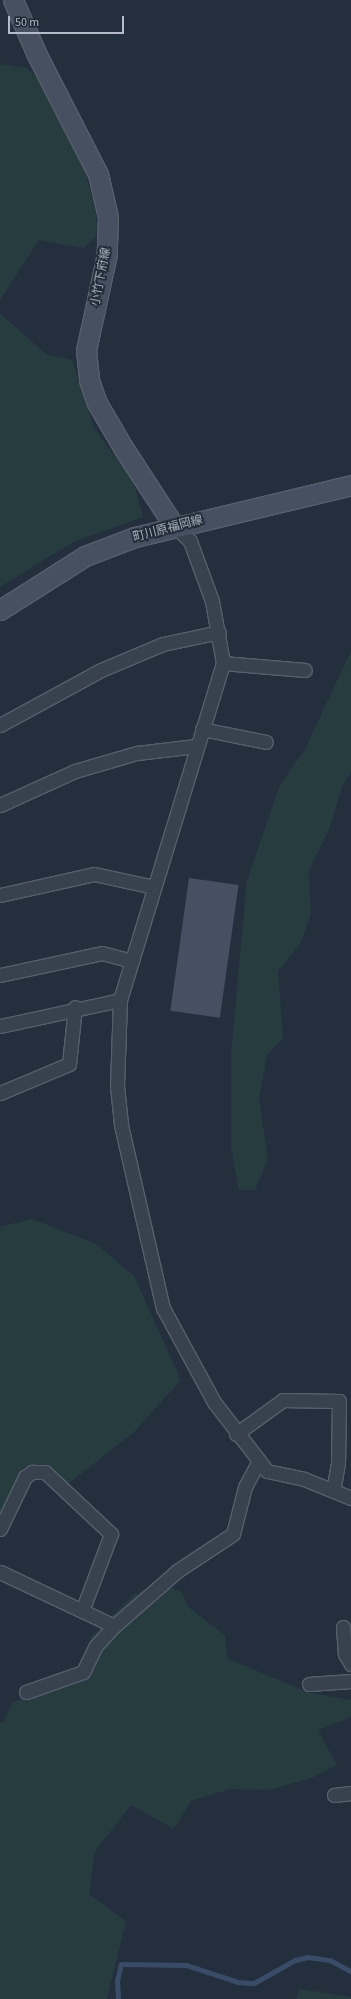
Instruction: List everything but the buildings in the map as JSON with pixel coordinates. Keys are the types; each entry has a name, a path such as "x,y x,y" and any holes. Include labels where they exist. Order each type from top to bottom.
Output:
{"main road":[{"name":"小竹下府線","path":"13,0 37,55 98,174 108,217 107,254 86,350 90,380 101,410 174,526"},
{"name":"町川原福岡線","path":"0,610 85,556 174,526 351,485"}],"street":[{"path":"174,526 190,541 219,632 223,663 196,746 120,1000 117,1086 121,1125 163,1308 185,1353 236,1434 267,1471 351,1498"},
{"path":"0,724 23,715 101,670 163,644 219,632"},
{"path":"223,663 305,670"},
{"path":"202,728 266,742"},
{"path":"0,805 75,771 137,754 196,746"},
{"path":"0,895 94,874 154,887"},
{"path":"0,975 102,953 132,960"},
{"path":"0,1026 76,1007 120,1000"},
{"path":"0,1093 69,1064 76,1007"},
{"path":"236,1434 283,1400 339,1401 338,1463 333,1491"},
{"path":"26,1692 83,1672 95,1647 114,1626 177,1571 233,1534 245,1487 259,1461"},
{"path":"0,1529 25,1477 32,1472 45,1472 111,1534 82,1610"},
{"path":"0,1572 114,1626"},
{"path":"343,1628 345,1654 351,1664"},
{"path":"308,1684 351,1681"},
{"path":"334,1795 351,1793"}],"green space":[{"path":"0,64 27,68 37,78 85,171 96,211 97,235 84,248 39,240 0,300"},
{"path":"0,313 47,355 72,360 94,428 133,481 143,517 73,542 0,587"},
{"path":"351,651 351,772 342,786 330,827 309,871 311,914 300,944 278,971 283,1038 267,1055 259,1099 268,1160 255,1190 239,1190 231,1149 231,1053 247,880 280,785 304,751"},
{"path":"32,1219 96,1244 134,1276 181,1380 133,1433 69,1483 42,1467 23,1467 0,1522 0,1227"},
{"path":"167,1585 182,1593 188,1607 225,1635 227,1658 307,1692 351,1700 351,1717 318,1730 337,1765 312,1778 268,1790 230,1789 191,1801 174,1829 131,1805 95,1851 89,1894 126,1921 107,1999 0,1999 0,1722 3,1723 13,1702 51,1689 83,1664 91,1637 134,1594"},
{"path":"300,1989 351,1997 351,1999 296,1999"}],"waterway":[{"path":"118,1999 117,1981 121,1964 186,1965 238,1982 254,1983 295,1960 308,1957 330,1960 351,1971"}]}
